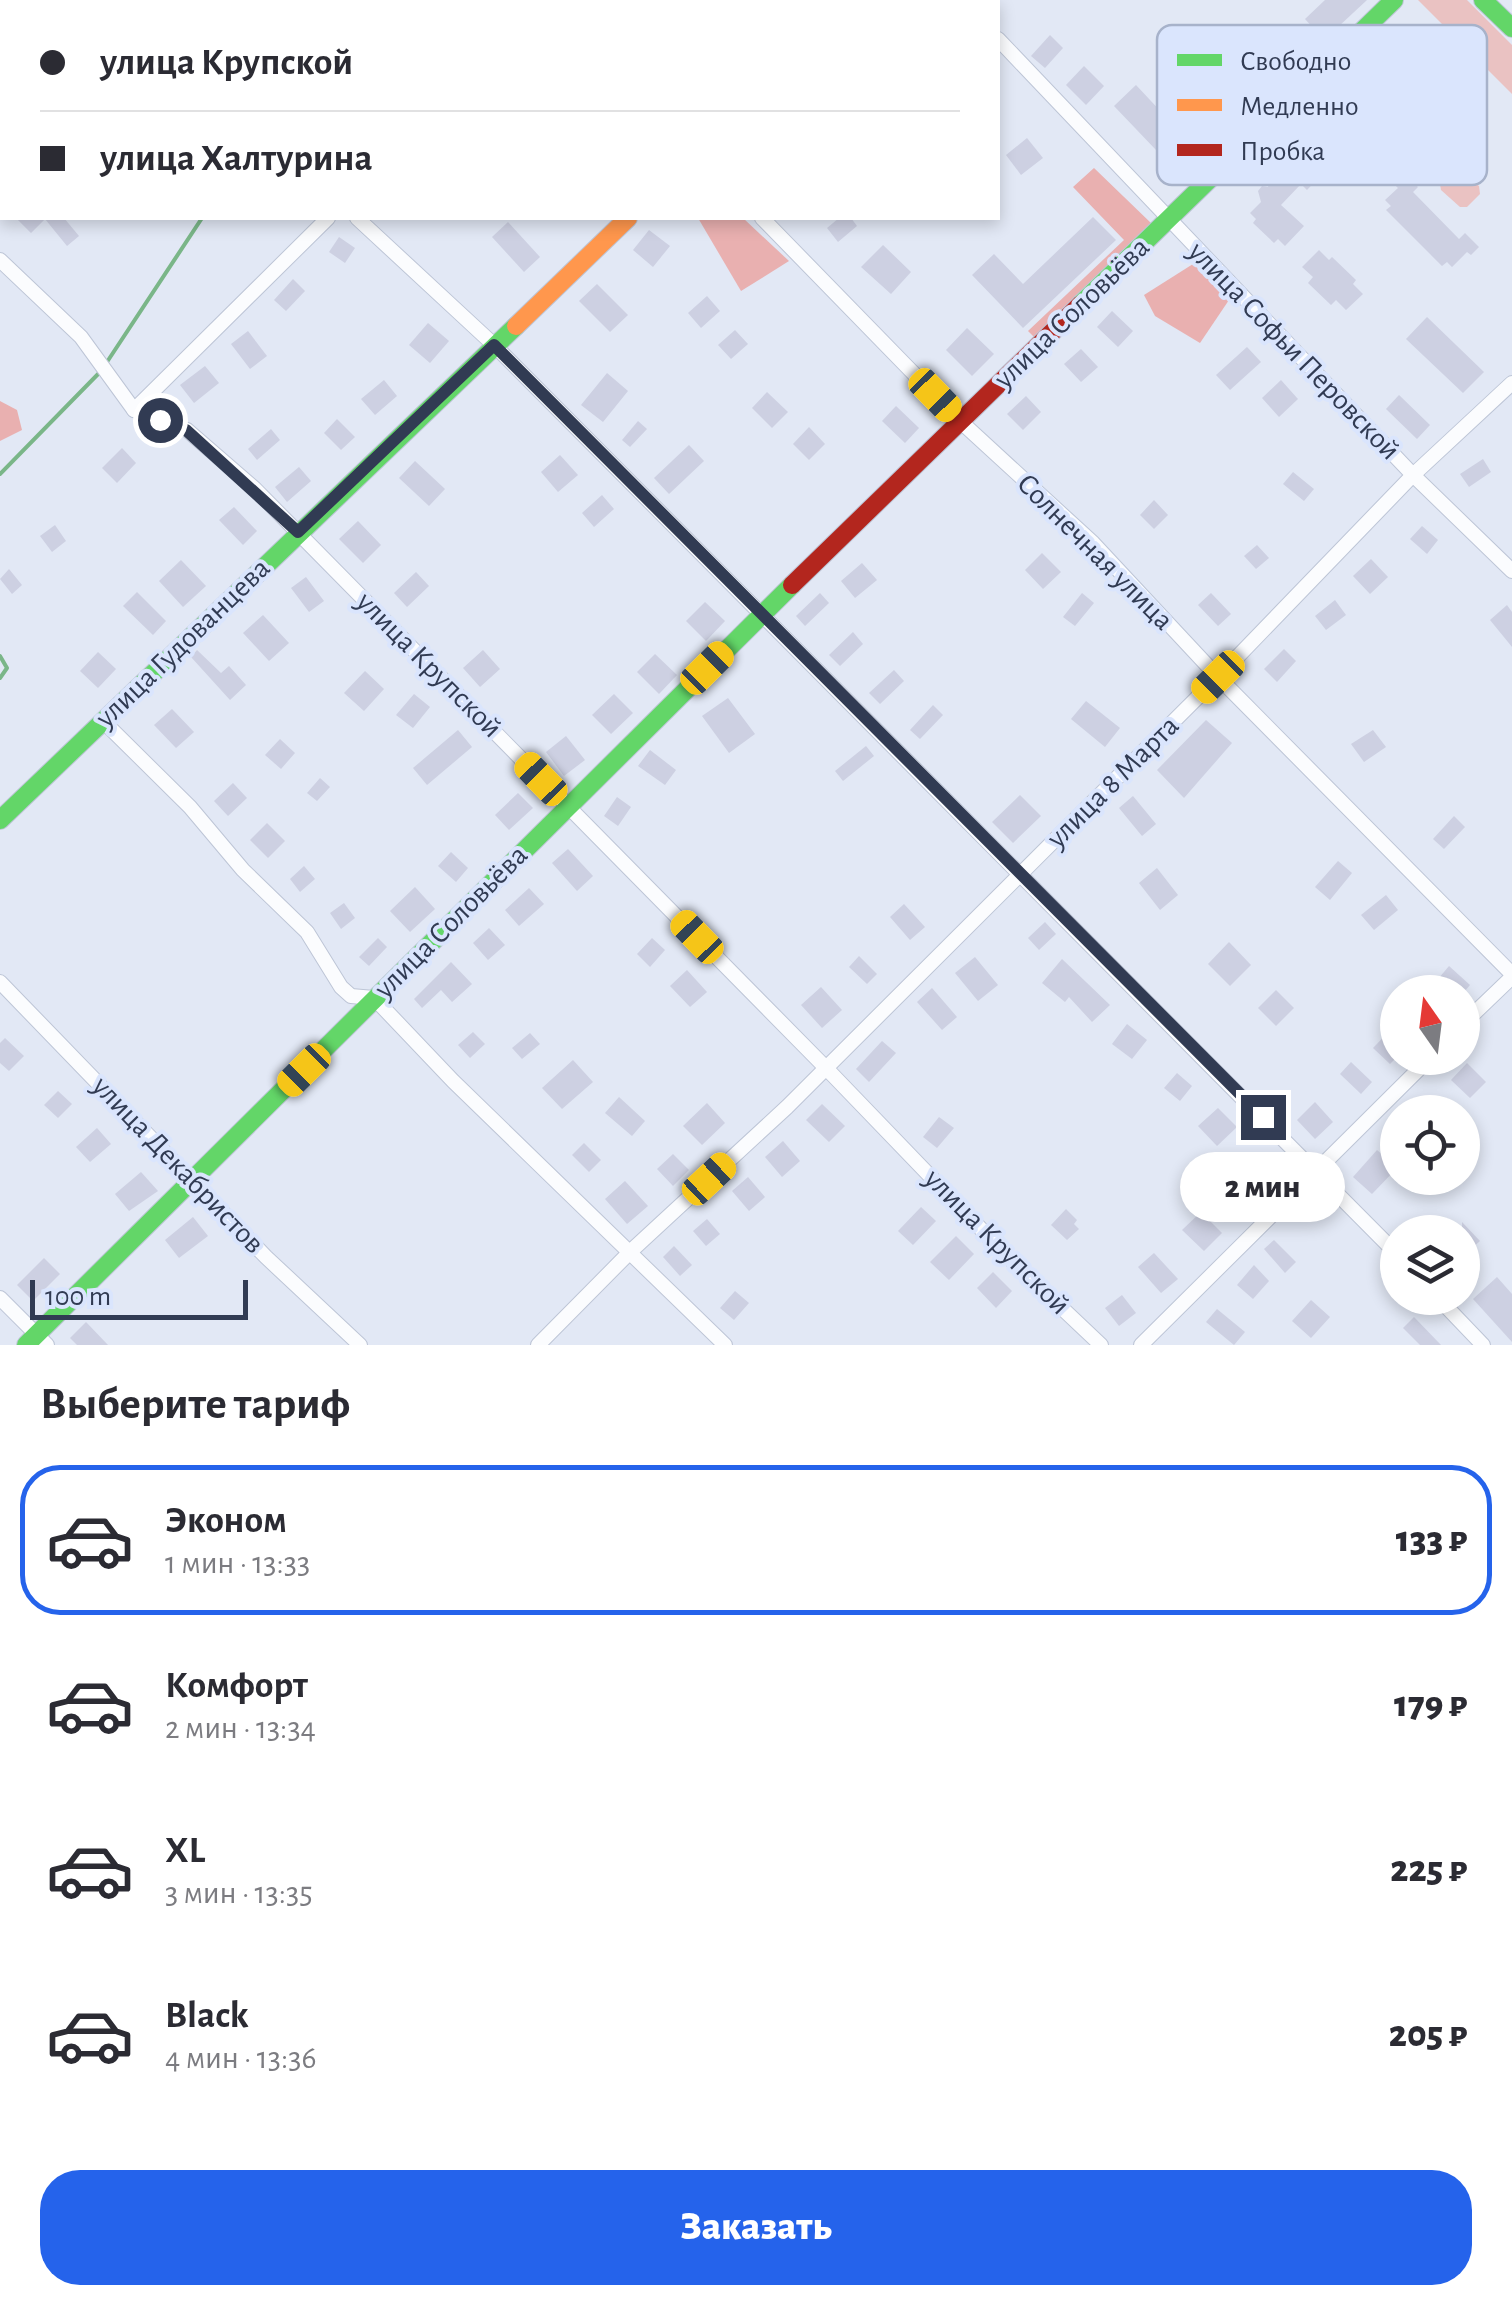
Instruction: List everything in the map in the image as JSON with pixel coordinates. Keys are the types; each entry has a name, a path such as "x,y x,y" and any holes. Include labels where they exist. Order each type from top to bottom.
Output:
{"street":[{"name":"улица Соловьёва","path":"1368,25 1394,0"},
{"path":"1483,0 1512,28"},
{"name":"улица Софьи Перовской","path":"1000,41 1168,220 1512,571"},
{"name":"улица Соловьёва","path":"37,1342 374,998 959,420 1204,185"},
{"path":"0,260 81,337 134,410 326,220"},
{"path":"359,220 494,345 1380,1236"},
{"name":"улица Гудованцева","path":"0,820 626,220"},
{"name":"Солнечная улица","path":"764,220 959,420 1092,543 1218,677 1512,975"},
{"name":"улица 8 Марта","path":"538,1345 631,1251 826,1068 1218,677 1414,474 1512,382"},
{"name":"улица Крупской","path":"134,410 186,430 298,532 1008,1256 1101,1345"},
{"path":"102,720 190,807 242,870 307,932 341,988 351,996 374,998 725,1345"},
{"path":"1480,1007 1512,975"},
{"name":"улица Декабристов","path":"0,982 266,1257 360,1345"},
{"path":"1142,1345 1413,1075"},
{"path":"0,1298 37,1342"},
{"path":"1455,1315 1484,1345"}],"shaded area":[{"path":"1418,0 1467,0 1512,45 1512,94 1487,69 1487,25 1443,25"},
{"path":"1094,168 1152,224 1036,339 1028,331 1124,240 1073,187"},
{"path":"1440,185 1478,185 1480,194 1467,207 1460,207"},
{"path":"699,220 745,220 789,261 741,291"},
{"path":"1193,264 1231,297 1200,343 1155,316 1144,295"},
{"path":"0,401 17,410 22,430 0,441"}],"building":[{"path":"1325,0 1367,0 1340,25 1310,25 1305,19"},
{"path":"1050,35 1063,48 1045,68 1031,56"},
{"path":"1084,66 1104,86 1086,105 1066,85"},
{"path":"1136,85 1157,107 1157,151 1114,106"},
{"path":"1027,138 1043,158 1021,175 1006,155"},
{"path":"1300,185 1281,205 1304,226 1285,246 1278,239 1274,243 1253,223 1256,219 1250,213 1261,202 1258,191 1262,186"},
{"path":"1395,185 1416,185 1413,192 1459,239 1465,233 1479,247 1471,255 1467,252 1452,267 1447,262 1442,266 1386,210 1391,206 1385,200 1398,188"},
{"path":"1093,217 1116,240 1023,328 972,275 994,254 1023,284"},
{"path":"18,220 44,220 31,233"},
{"path":"46,220 66,220 79,236 67,246"},
{"path":"837,220 852,220 857,226 838,242 827,228"},
{"path":"508,222 540,257 524,272 492,237"},
{"path":"649,230 670,246 653,267 633,250"},
{"path":"339,237 355,248 345,263 329,252"},
{"path":"883,245 911,272 891,294 861,267"},
{"path":"1319,250 1356,280 1353,284 1363,294 1346,310 1336,300 1331,305 1308,283 1313,277 1302,267"},
{"path":"293,279 305,291 286,311 274,300"},
{"path":"597,284 628,315 610,332 579,301"},
{"path":"707,296 720,311 701,328 688,313"},
{"path":"1112,311 1133,331 1118,347 1097,327"},
{"path":"1427,317 1484,372 1463,393 1406,339"},
{"path":"428,323 449,341 430,363 409,345"},
{"path":"967,328 994,354 972,376 946,350"},
{"path":"735,330 748,344 731,359 718,345"},
{"path":"248,331 267,356 250,369 231,344"},
{"path":"1247,347 1261,362 1230,390 1216,375"},
{"path":"1081,349 1098,367 1081,382 1064,364"},
{"path":"205,366 219,383 194,403 180,385"},
{"path":"607,373 628,391 603,422 581,405"},
{"path":"384,380 397,396 375,415 361,399"},
{"path":"1281,380 1298,399 1279,417 1262,398"},
{"path":"767,392 788,412 772,428 752,408"},
{"path":"1399,395 1430,425 1417,439 1386,409"},
{"path":"1026,396 1041,412 1023,430 1007,414"},
{"path":"896,406 919,428 905,443 882,421"},
{"path":"337,419 355,437 341,450 324,433"},
{"path":"638,421 647,429 630,447 622,440"},
{"path":"809,427 825,444 809,460 793,444"},
{"path":"271,429 280,440 257,460 248,449"},
{"path":"689,445 704,461 669,494 654,478"},
{"path":"122,448 136,463 117,483 102,468"},
{"path":"560,455 578,475 558,492 541,472"},
{"path":"1483,459 1491,472 1469,487 1460,474"},
{"path":"415,461 445,489 429,506 399,478"},
{"path":"299,467 311,481 287,502 275,487"},
{"path":"1293,472 1314,489 1304,501 1283,484"},
{"path":"602,495 614,509 594,527 582,513"},
{"path":"1154,500 1168,515 1154,529 1140,515"},
{"path":"234,507 257,531 243,545 219,520"},
{"path":"358,521 381,545 363,563 339,539"},
{"path":"55,525 66,541 52,552 40,536"},
{"path":"1422,526 1438,540 1427,554 1410,539"},
{"path":"1257,545 1269,558 1256,569 1244,556"},
{"path":"1042,553 1061,572 1043,589 1025,570"},
{"path":"1371,559 1388,577 1370,594 1353,576"},
{"path":"181,560 206,586 183,607 159,581"},
{"path":"862,563 877,580 855,598 841,581"},
{"path":"9,569 22,585 12,594 0,579"},
{"path":"416,572 429,586 407,607 394,593"},
{"path":"306,577 324,601 309,612 291,588"},
{"path":"137,592 166,621 153,635 123,606"},
{"path":"820,593 829,603 805,626 796,616"},
{"path":"1082,593 1094,603 1075,626 1063,617"},
{"path":"1211,593 1231,614 1218,626 1198,605"},
{"path":"1335,600 1346,615 1326,630 1315,616"},
{"path":"705,602 725,621 706,641 686,621"},
{"path":"1507,605 1512,612 1512,647 1490,620"},
{"path":"263,615 289,643 269,661 243,633"},
{"path":"853,632 863,644 840,666 829,655"},
{"path":"1284,649 1296,661 1277,682 1264,669"},
{"path":"197,650 221,673 229,666 246,685 230,700 191,657"},
{"path":"483,650 500,669 480,687 463,668"},
{"path":"98,652 116,669 98,688 80,671"},
{"path":"655,654 677,675 659,694 637,672"},
{"path":"894,670 904,681 880,704 869,693"},
{"path":"365,671 384,689 364,711 344,693"},
{"path":"414,694 430,707 413,728 396,715"},
{"path":"614,694 633,713 611,734 592,715"},
{"path":"728,698 755,734 729,753 702,716"},
{"path":"1086,701 1120,728 1105,747 1071,719"},
{"path":"933,705 943,715 920,739 910,730"},
{"path":"172,709 194,732 176,748 154,725"},
{"path":"1206,720 1232,743 1184,798 1157,770"},
{"path":"458,730 472,747 427,785 413,768"},
{"path":"1373,730 1386,747 1364,762 1351,744"},
{"path":"566,736 585,760 564,776 546,752"},
{"path":"280,739 295,753 281,769 265,755"},
{"path":"866,746 874,756 843,781 835,771"},
{"path":"650,750 676,770 665,785 638,766"},
{"path":"320,778 330,787 317,801 307,793"},
{"path":"233,783 247,798 228,816 214,801"},
{"path":"518,793 533,808 509,830 495,815"},
{"path":"1020,795 1041,816 1013,843 992,822"},
{"path":"1133,796 1156,824 1142,836 1119,808"},
{"path":"617,797 631,807 618,826 604,816"},
{"path":"1454,816 1465,827 1444,849 1433,839"},
{"path":"267,823 285,841 268,858 250,840"},
{"path":"568,849 593,876 577,891 552,863"},
{"path":"451,852 468,868 456,882 438,866"},
{"path":"1338,861 1352,873 1330,900 1315,887"},
{"path":"304,866 315,879 300,892 290,879"},
{"path":"1157,868 1178,895 1160,910 1139,883"},
{"path":"415,887 435,909 410,932 390,911"},
{"path":"529,888 544,904 519,926 505,910"},
{"path":"1386,895 1398,910 1374,930 1361,915"},
{"path":"344,903 355,918 341,929 330,913"},
{"path":"904,904 925,927 910,940 890,917"},
{"path":"1045,922 1056,934 1039,950 1028,938"},
{"path":"489,928 505,945 488,960 473,943"},
{"path":"378,938 387,947 369,966 359,957"},
{"path":"652,938 665,950 650,967 637,954"},
{"path":"1229,942 1251,965 1230,986 1208,964"},
{"path":"859,956 877,974 867,984 849,967"},
{"path":"975,957 998,985 978,1001 955,973"},
{"path":"1062,959 1110,1005 1092,1022 1069,997 1065,1002 1042,983"},
{"path":"451,962 472,984 452,1002 441,990 422,1008 414,999"},
{"path":"1449,966 1459,975 1441,975"},
{"path":"687,970 707,992 690,1007 670,986"},
{"path":"821,987 842,1010 822,1028 801,1005"},
{"path":"932,988 957,1017 942,1030 917,1002"},
{"path":"1276,990 1294,1008 1276,1026 1258,1008"},
{"path":"1127,1024 1147,1040 1132,1059 1112,1044"},
{"path":"473,1032 485,1044 470,1058 458,1045"},
{"path":"530,1033 540,1044 522,1059 512,1048"},
{"path":"5,1038 24,1056 9,1071 0,1063 0,1043"},
{"path":"882,1041 896,1053 869,1082 856,1069"},
{"path":"573,1060 593,1082 562,1109 542,1088"},
{"path":"1351,1062 1372,1082 1361,1094 1340,1074"},
{"path":"1177,1073 1192,1086 1180,1101 1164,1088"},
{"path":"1456,1075 1479,1075 1486,1082 1473,1095 1467,1095 1451,1080"},
{"path":"58,1091 72,1104 58,1118 44,1105"},
{"path":"619,1097 645,1121 632,1136 605,1113"},
{"path":"1315,1102 1333,1122 1315,1139 1297,1120"},
{"path":"707,1103 725,1123 702,1145 683,1126"},
{"path":"822,1104 845,1126 829,1142 806,1120"},
{"path":"1218,1108 1237,1127 1217,1146 1198,1126"},
{"path":"939,1117 954,1128 937,1148 923,1137"},
{"path":"97,1128 111,1144 90,1162 76,1147"},
{"path":"783,1141 800,1161 782,1177 765,1157"},
{"path":"584,1143 601,1160 589,1172 572,1155"},
{"path":"1377,1150 1380,1153 1380,1186 1372,1194 1353,1177"},
{"path":"673,1154 689,1170 673,1186 657,1169"},
{"path":"141,1172 158,1191 129,1211 115,1194"},
{"path":"748,1177 765,1197 749,1211 732,1191"},
{"path":"1244,1178 1261,1197 1237,1218 1220,1200"},
{"path":"625,1181 648,1206 627,1224 605,1199"},
{"path":"921,1207 936,1221 913,1245 898,1231"},
{"path":"1066,1209 1077,1220 1074,1224 1079,1229 1067,1240 1051,1225"},
{"path":"1201,1212 1222,1233 1204,1251 1182,1230"},
{"path":"193,1217 208,1236 179,1258 165,1240"},
{"path":"707,1219 720,1234 706,1246 693,1231"},
{"path":"956,1236 974,1254 949,1280 930,1262"},
{"path":"1274,1240 1296,1262 1285,1273 1264,1249"},
{"path":"674,1246 692,1265 680,1276 663,1257"},
{"path":"1154,1253 1178,1279 1161,1293 1138,1267"},
{"path":"44,1258 60,1274 33,1301 17,1285"},
{"path":"1254,1265 1269,1281 1253,1299 1237,1285"},
{"path":"993,1272 1012,1291 996,1308 977,1288"},
{"path":"1497,1277 1512,1294 1512,1342 1480,1307 1480,1293"},
{"path":"735,1291 749,1303 734,1320 720,1308"},
{"path":"1122,1295 1136,1313 1119,1326 1105,1308"},
{"path":"1311,1300 1330,1317 1311,1338 1292,1321"},
{"path":"1217,1309 1245,1332 1234,1345 1206,1322"},
{"path":"1414,1317 1441,1345 1420,1345 1403,1328"},
{"path":"86,1322 108,1345 77,1345 70,1338"}],"waterway":[{"path":"107,362 201,220"},
{"path":"0,474 102,370"},
{"path":"0,656 7,668 0,678"}],"traffic: fast":[{"path":"1368,25 1394,0"},
{"path":"1483,0 1512,28"},
{"path":"1081,304 1204,185"},
{"path":"0,820 516,326"},
{"path":"26,1345 792,585"}],"traffic: slow":[{"path":"516,326 626,220"}],"traffic: jam":[{"path":"792,585 1081,304"}],"route":[{"path":"160,420 186,430 298,532 494,345 1263,1117"}]}
